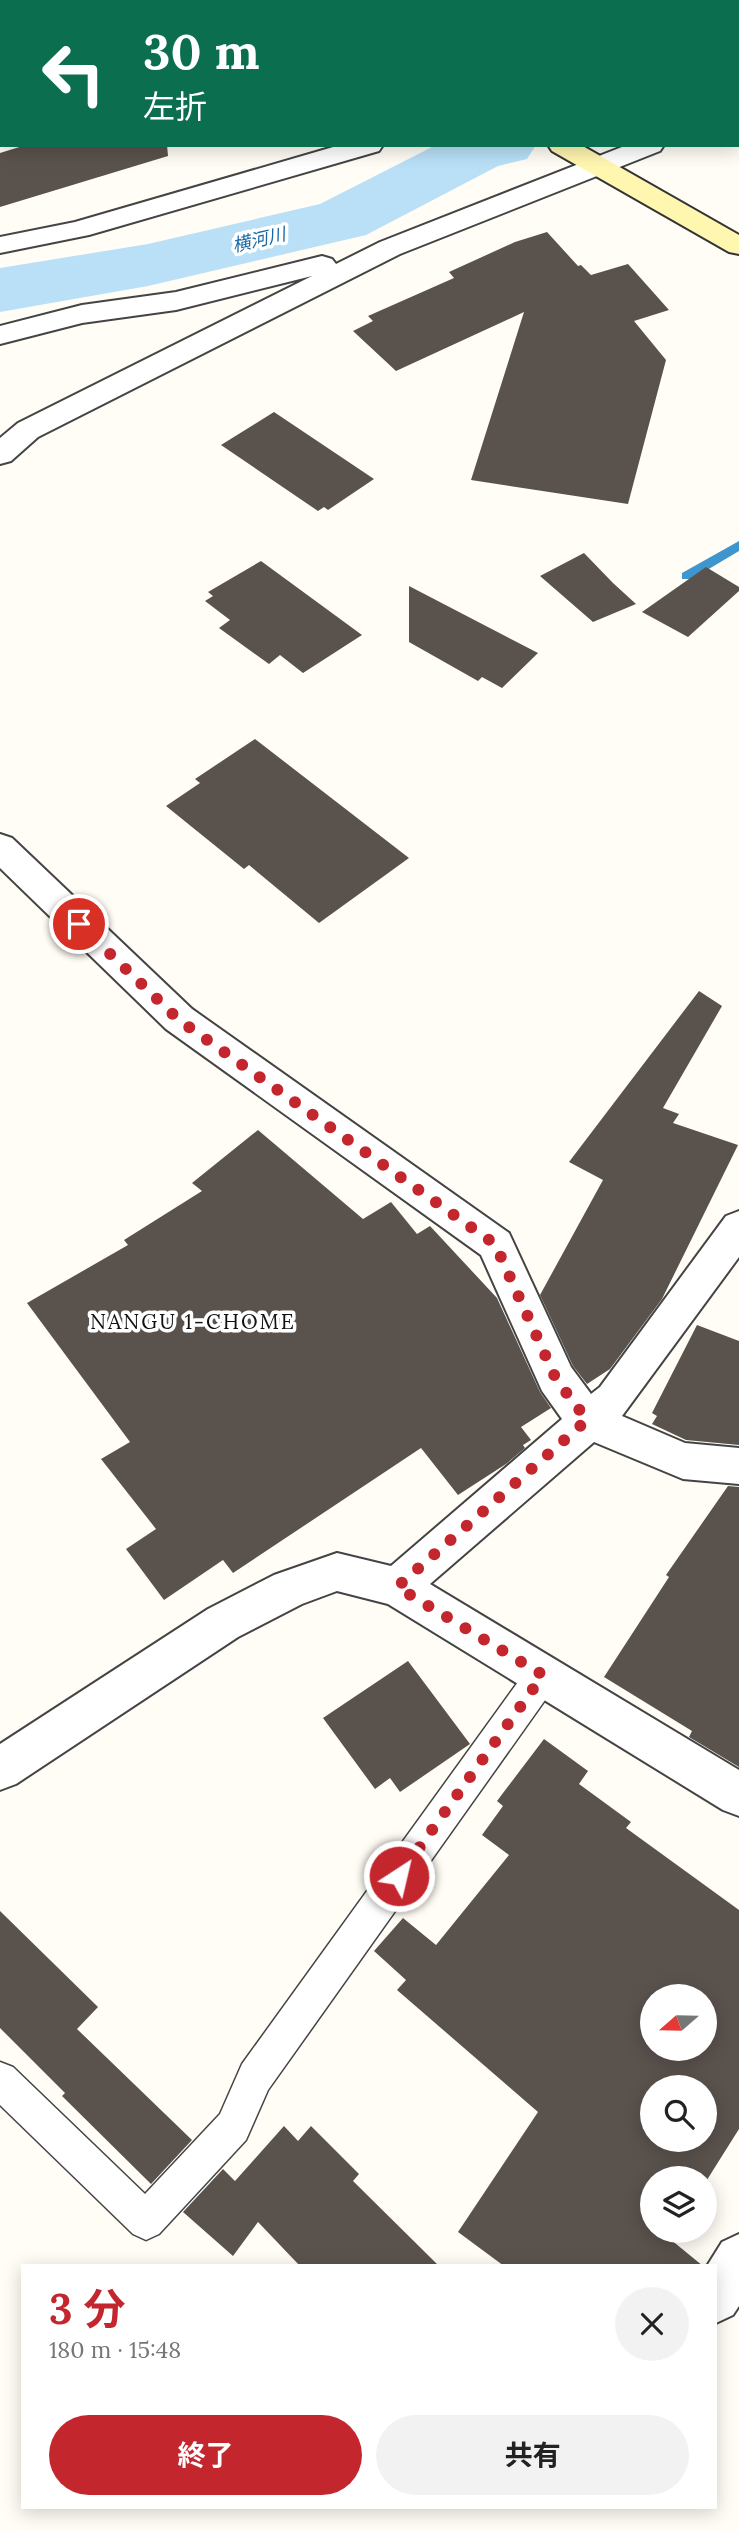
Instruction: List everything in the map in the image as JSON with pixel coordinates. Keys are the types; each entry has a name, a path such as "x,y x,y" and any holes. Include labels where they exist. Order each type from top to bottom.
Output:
{"main road":[{"path":"580,156 739,246"}],"street":[{"path":"0,245 79,229 363,147"},
{"path":"0,454 28,430 580,156 638,147"},
{"path":"0,335 82,314 176,301 390,248"},
{"path":"0,848 179,1020 495,1244 556,1379 587,1420 683,1461 739,1466"},
{"path":"397,1587 614,1399 739,1227"},
{"path":"0,1769 223,1623 289,1589 337,1572 397,1587 739,1795"},
{"path":"717,2296 739,2259"}],"lane":[{"path":"0,2081 146,2221 233,2127 256,2077 543,1675"}],"building":[{"path":"20,147 167,147 168,156 0,207 0,153"},
{"path":"547,232 578,266 581,265 591,275 628,264 669,310 634,321 666,360 628,504 471,480 524,312 396,371 353,331 373,321 368,316 454,278 449,272 515,242"},
{"path":"274,412 374,479 328,510 324,507 318,511 221,445"},
{"path":"584,553 636,604 593,622 540,576"},
{"path":"261,561 362,635 303,673 280,655 269,664 219,628 230,620 205,601 213,596 208,592"},
{"path":"706,567 739,587 739,591 688,637 642,612"},
{"path":"409,586 538,653 502,688 482,677 478,681 409,642"},
{"path":"255,739 409,858 319,923 249,865 244,869 166,806 200,783 195,779"},
{"path":"699,991 722,1006 663,1108 679,1114 673,1123 738,1145 662,1299 610,1369 587,1384 573,1366 540,1295 603,1180 569,1162"},
{"path":"258,1130 363,1219 391,1202 417,1234 430,1226 497,1298 540,1392 551,1408 521,1427 531,1440 523,1445 525,1448 506,1464 458,1495 421,1448 233,1573 223,1560 164,1600 126,1549 156,1529 101,1459 130,1442 27,1303 128,1245 124,1240 202,1191 192,1183"},
{"path":"697,1325 739,1341 739,1445 686,1440 652,1424 657,1416 652,1413"},
{"path":"728,1486 739,1487 739,1767 689,1737 692,1731 604,1677 669,1577 666,1575"},
{"path":"408,1661 470,1744 400,1792 390,1778 375,1789 323,1718"},
{"path":"544,1739 588,1771 579,1784 631,1822 626,1828 739,1910 739,2129 716,2166 640,2166 640,2243 675,2243 701,2264 501,2264 458,2232 538,2112 397,1990 406,1980 374,1951 403,1918 436,1945 509,1855 482,1835 503,1806 497,1801"},
{"path":"0,1911 98,2007 77,2029 192,2140 151,2184 62,2096 65,2093 0,2028"},
{"path":"284,2126 298,2141 311,2126 359,2174 353,2181 437,2264 298,2264 258,2222 233,2256 183,2212 223,2169 235,2181"}],"waterway":[{"name":"横河川","path":"0,290 148,265 342,220 476,151 494,147"},
{"path":"687,576 739,545"}],"district":[{"name":"NANGU 1-CHOME","path":"193,1322"}],"route":[{"path":"79,924 179,1020 495,1244 556,1379 587,1420 397,1587 543,1675 399,1876"}]}
